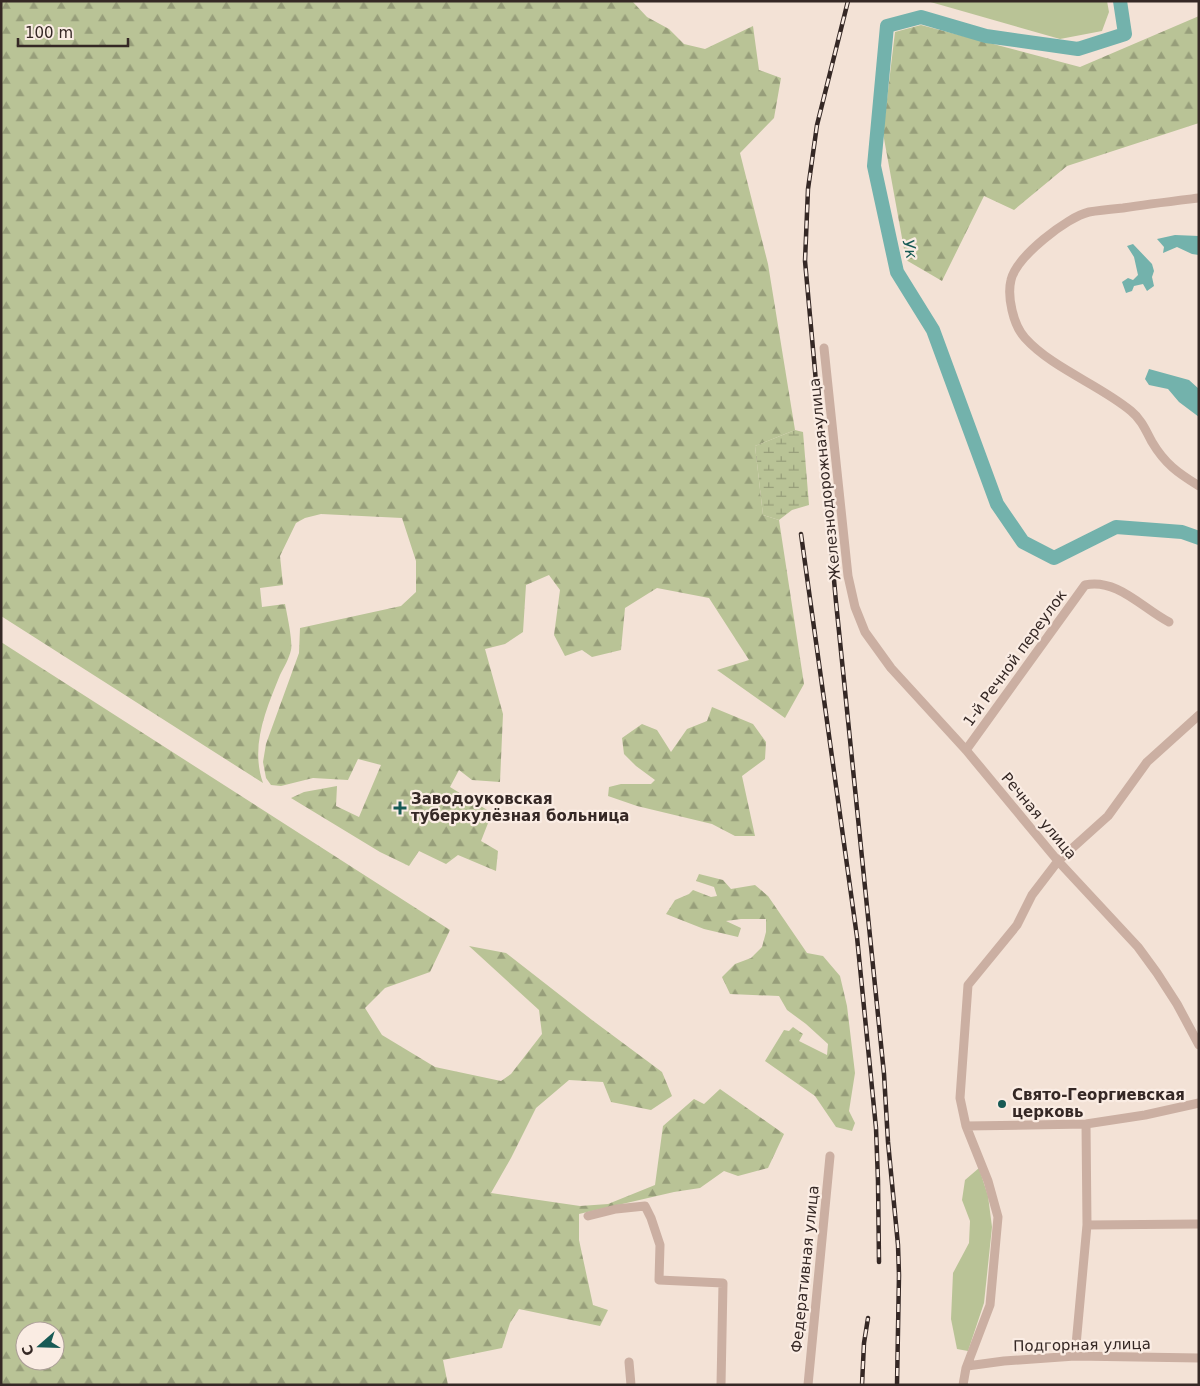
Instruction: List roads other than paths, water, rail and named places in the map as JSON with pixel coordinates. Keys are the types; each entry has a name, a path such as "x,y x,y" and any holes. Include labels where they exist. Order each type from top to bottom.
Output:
{"street":[{"path":"1199,198 1088,212 1071,219 1055,230 1019,264 1011,278 1010,292 1014,313 1024,337 1045,355 1131,411 1144,426 1152,442 1166,461 1176,472 1199,486"},
{"name":"Железнодорожная улица","path":"824,348 848,576 855,607"},
{"name":"1-й Речной переулок","path":"966,750 1085,585 1104,585 1133,598 1169,622"},
{"name":"Речная улица","path":"855,607 865,632 891,668 966,750 1058,861 1138,947 1157,972 1177,1004 1199,1045"},
{"path":"962,1385 967,1366 990,1305 998,1217 988,1181 966,1126 960,1098 968,984 1017,924 1032,894 1058,861 1108,816 1147,762 1199,715"},
{"path":"966,1126 1086,1124 1145,1115 1199,1103"},
{"path":"1075,1356 1087,1225 1086,1124"},
{"name":"Федеративная улица","path":"808,1385 830,1156"},
{"path":"588,1216 616,1209 645,1206 660,1245 659,1280 723,1283 721,1385"},
{"path":"1087,1225 1199,1224"},
{"name":"Подгорная улица","path":"967,1366 1004,1361 1075,1356 1199,1358"},
{"path":"629,1362 631,1385"}],"water":[{"path":"1175,235 1199,236 1199,255 1177,247 1163,253 1164,247 1157,239"},
{"path":"1133,244 1152,264 1154,286 1147,291 1143,284 1134,286 1132,291 1126,293 1122,282 1128,278 1133,280 1138,275 1134,257 1127,246"},
{"path":"1149,369 1189,380 1199,389 1199,417 1179,402 1168,389 1149,385 1145,379"}],"waterway":[{"name":"Ук","path":"1120,1 1125,34 1078,49 986,36 921,17 887,26 874,166 897,272 933,330 997,504 1023,542 1054,558 1116,527 1182,532 1199,538"}],"railway":[{"path":"848,1 817,125 808,189 805,261 836,602 884,1074 888,1142 898,1245 897,1385"},
{"path":"801,534 857,937 876,1128 879,1262"},
{"path":"862,1385 864,1343 868,1318"}],"place":[{"name":"Заводоуковская туберкулёзная больница","path":"400,808"},
{"name":"Свято-Георгиевская церковь","path":"1002,1104"}]}
